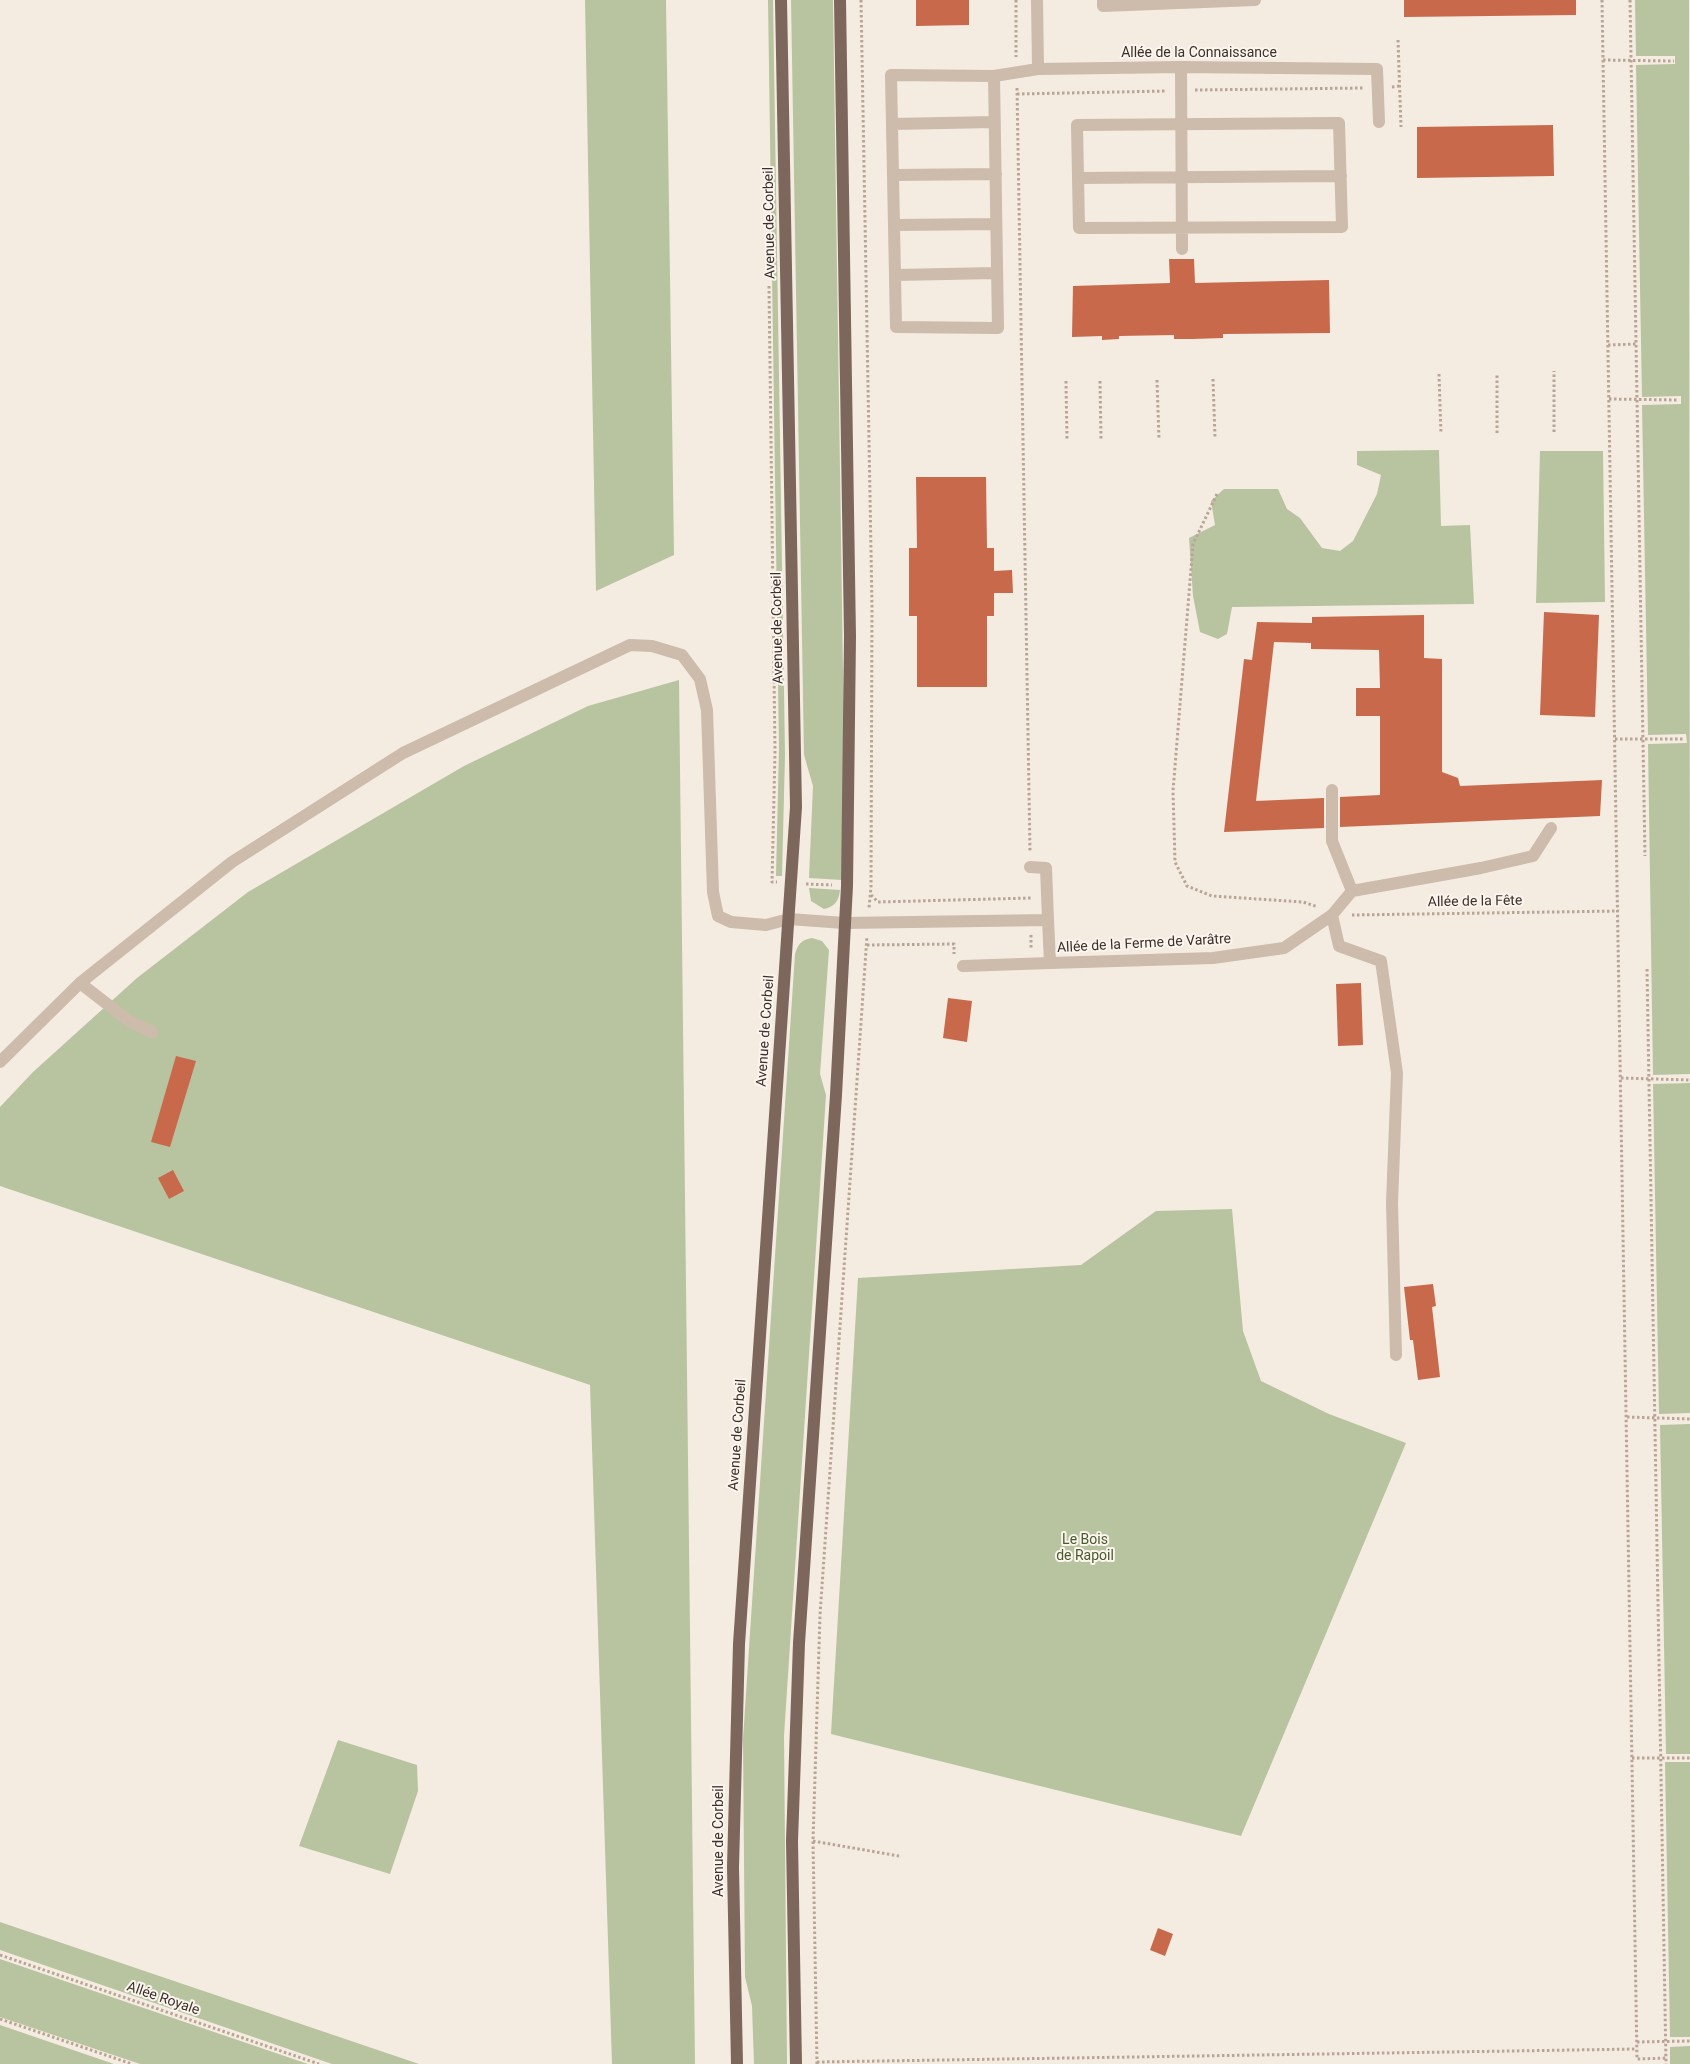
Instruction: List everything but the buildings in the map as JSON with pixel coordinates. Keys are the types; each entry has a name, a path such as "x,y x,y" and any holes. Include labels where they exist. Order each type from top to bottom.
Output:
{"main road":[{"name":"Avenue de Corbeil","path":"737,2064 733,1867 739,1644 796,807 781,0"},
{"path":"796,2064 792,1841 799,1643 835,1105 847,886 850,636 840,0"}],"street":[{"path":"1037,0 1038,69"},
{"path":"1103,0 1103,6 1255,0"},
{"name":"Allée de la Connaissance","path":"892,124 891,75 994,76 1038,69 1181,67 1377,69 1379,122"},
{"path":"1181,67 1182,249"},
{"path":"994,76 998,328 896,327 892,124 994,122"},
{"path":"1339,123 1341,176 1342,227 1079,228 1077,125 1339,123"},
{"path":"893,175 996,174"},
{"path":"1078,178 1341,176"},
{"path":"894,225 996,224"},
{"path":"895,275 997,274"},
{"path":"0,1062 80,983 232,862 402,753 630,645 652,646 682,655 700,679 707,710 713,892 718,916 731,922 763,925 789,919 844,923 1048,920"},
{"path":"1332,790 1332,841 1352,891 1481,868 1532,856 1551,828"},
{"name":"Allée de la Ferme de Varâtre","path":"1030,868 1046,868 1050,963 1214,958 1284,948 1332,915 1352,891"},
{"path":"1332,915 1339,946 1381,961 1397,1073 1392,1203 1396,1355"},
{"path":"963,966 1050,963"},
{"path":"80,983 129,1021 152,1032"}],"path":[{"path":"861,0 872,606 870,895 878,902 1031,898"},
{"path":"1016,0 1031,965"},
{"path":"1602,0 1619,911 1637,2059 1666,2058"},
{"path":"1630,0 1645,856"},
{"path":"1398,40 1401,127"},
{"path":"1603,60 1674,61"},
{"path":"1017,94 1400,86"},
{"path":"769,277 776,752 772,882 871,887"},
{"path":"1608,345 1636,344"},
{"path":"1554,371 1554,432"},
{"path":"1497,373 1497,433"},
{"path":"1439,374 1441,434"},
{"path":"1213,379 1215,438"},
{"path":"1100,380 1101,440"},
{"path":"1157,380 1159,438"},
{"path":"1066,381 1067,440"},
{"path":"1609,399 1679,400"},
{"path":"1217,494 1193,544 1173,792 1175,862 1187,886 1212,896 1303,902 1332,915"},
{"path":"1615,739 1685,739"},
{"name":"Allée de la Fête","path":"1332,915 1619,911"},
{"path":"963,966 954,966 954,944 867,945 820,1615 813,1842 817,2063 1637,2049"},
{"path":"1647,969 1666,2064"},
{"path":"1621,1078 1690,1080"},
{"path":"1627,1417 1690,1419"},
{"path":"1632,1758 1690,1758"},
{"path":"813,1842 899,1856"},
{"name":"Allée Royale","path":"0,1955 319,2064"},
{"path":"0,2020 132,2064"},
{"path":"1637,2042 1690,2041"}],"green space":[{"path":"585,0 666,0 674,555 596,591"},
{"path":"768,0 773,0 785,754 782,876 776,876 779,748"},
{"path":"791,0 833,0 844,738 842,880 809,878 813,786 804,755"},
{"path":"1635,0 1689,0 1690,1074 1653,1075 1648,744 1687,743 1686,734 1648,735 1642,405 1681,404 1681,396 1642,397 1636,65 1675,64 1675,56 1636,56"},
{"path":"1439,450 1441,526 1470,525 1474,604 1232,607 1227,634 1218,639 1200,632 1193,596 1189,538 1215,525 1211,501 1224,489 1278,489 1287,509 1300,518 1322,548 1340,551 1353,541 1377,494 1381,475 1357,465 1357,451"},
{"path":"1540,451 1603,451 1605,602 1536,603"},
{"path":"679,680 695,2064 612,2064 590,1385 0,1186 0,1107 33,1072 137,978 248,892 464,766 588,706"},
{"path":"809,888 840,890 839,897 831,907 824,909 811,901"},
{"path":"812,938 822,941 829,950 820,1074 826,1095 784,1736 787,2064 754,2064 752,2006 745,1977 743,1739 795,954 801,943"},
{"path":"1690,1083 1690,1413 1659,1414 1653,1084"},
{"name":"Le Bois de Rapoil","path":"1232,1209 1243,1331 1261,1381 1329,1414 1406,1443 1241,1836 831,1734 858,1278 1081,1265 1156,1211"},
{"path":"1690,1424 1690,1754 1666,1754 1660,1425"},
{"path":"338,1740 417,1765 418,1791 390,1874 299,1846"},
{"path":"1665,1762 1690,1762 1690,2037 1670,2037"},
{"path":"0,1922 419,2064 332,2064 0,1950"},
{"path":"0,1959 308,2064 140,2064 0,2017"},
{"path":"0,2025 114,2064 0,2064"},
{"path":"1690,2046 1690,2064 1670,2064 1670,2047"}]}
